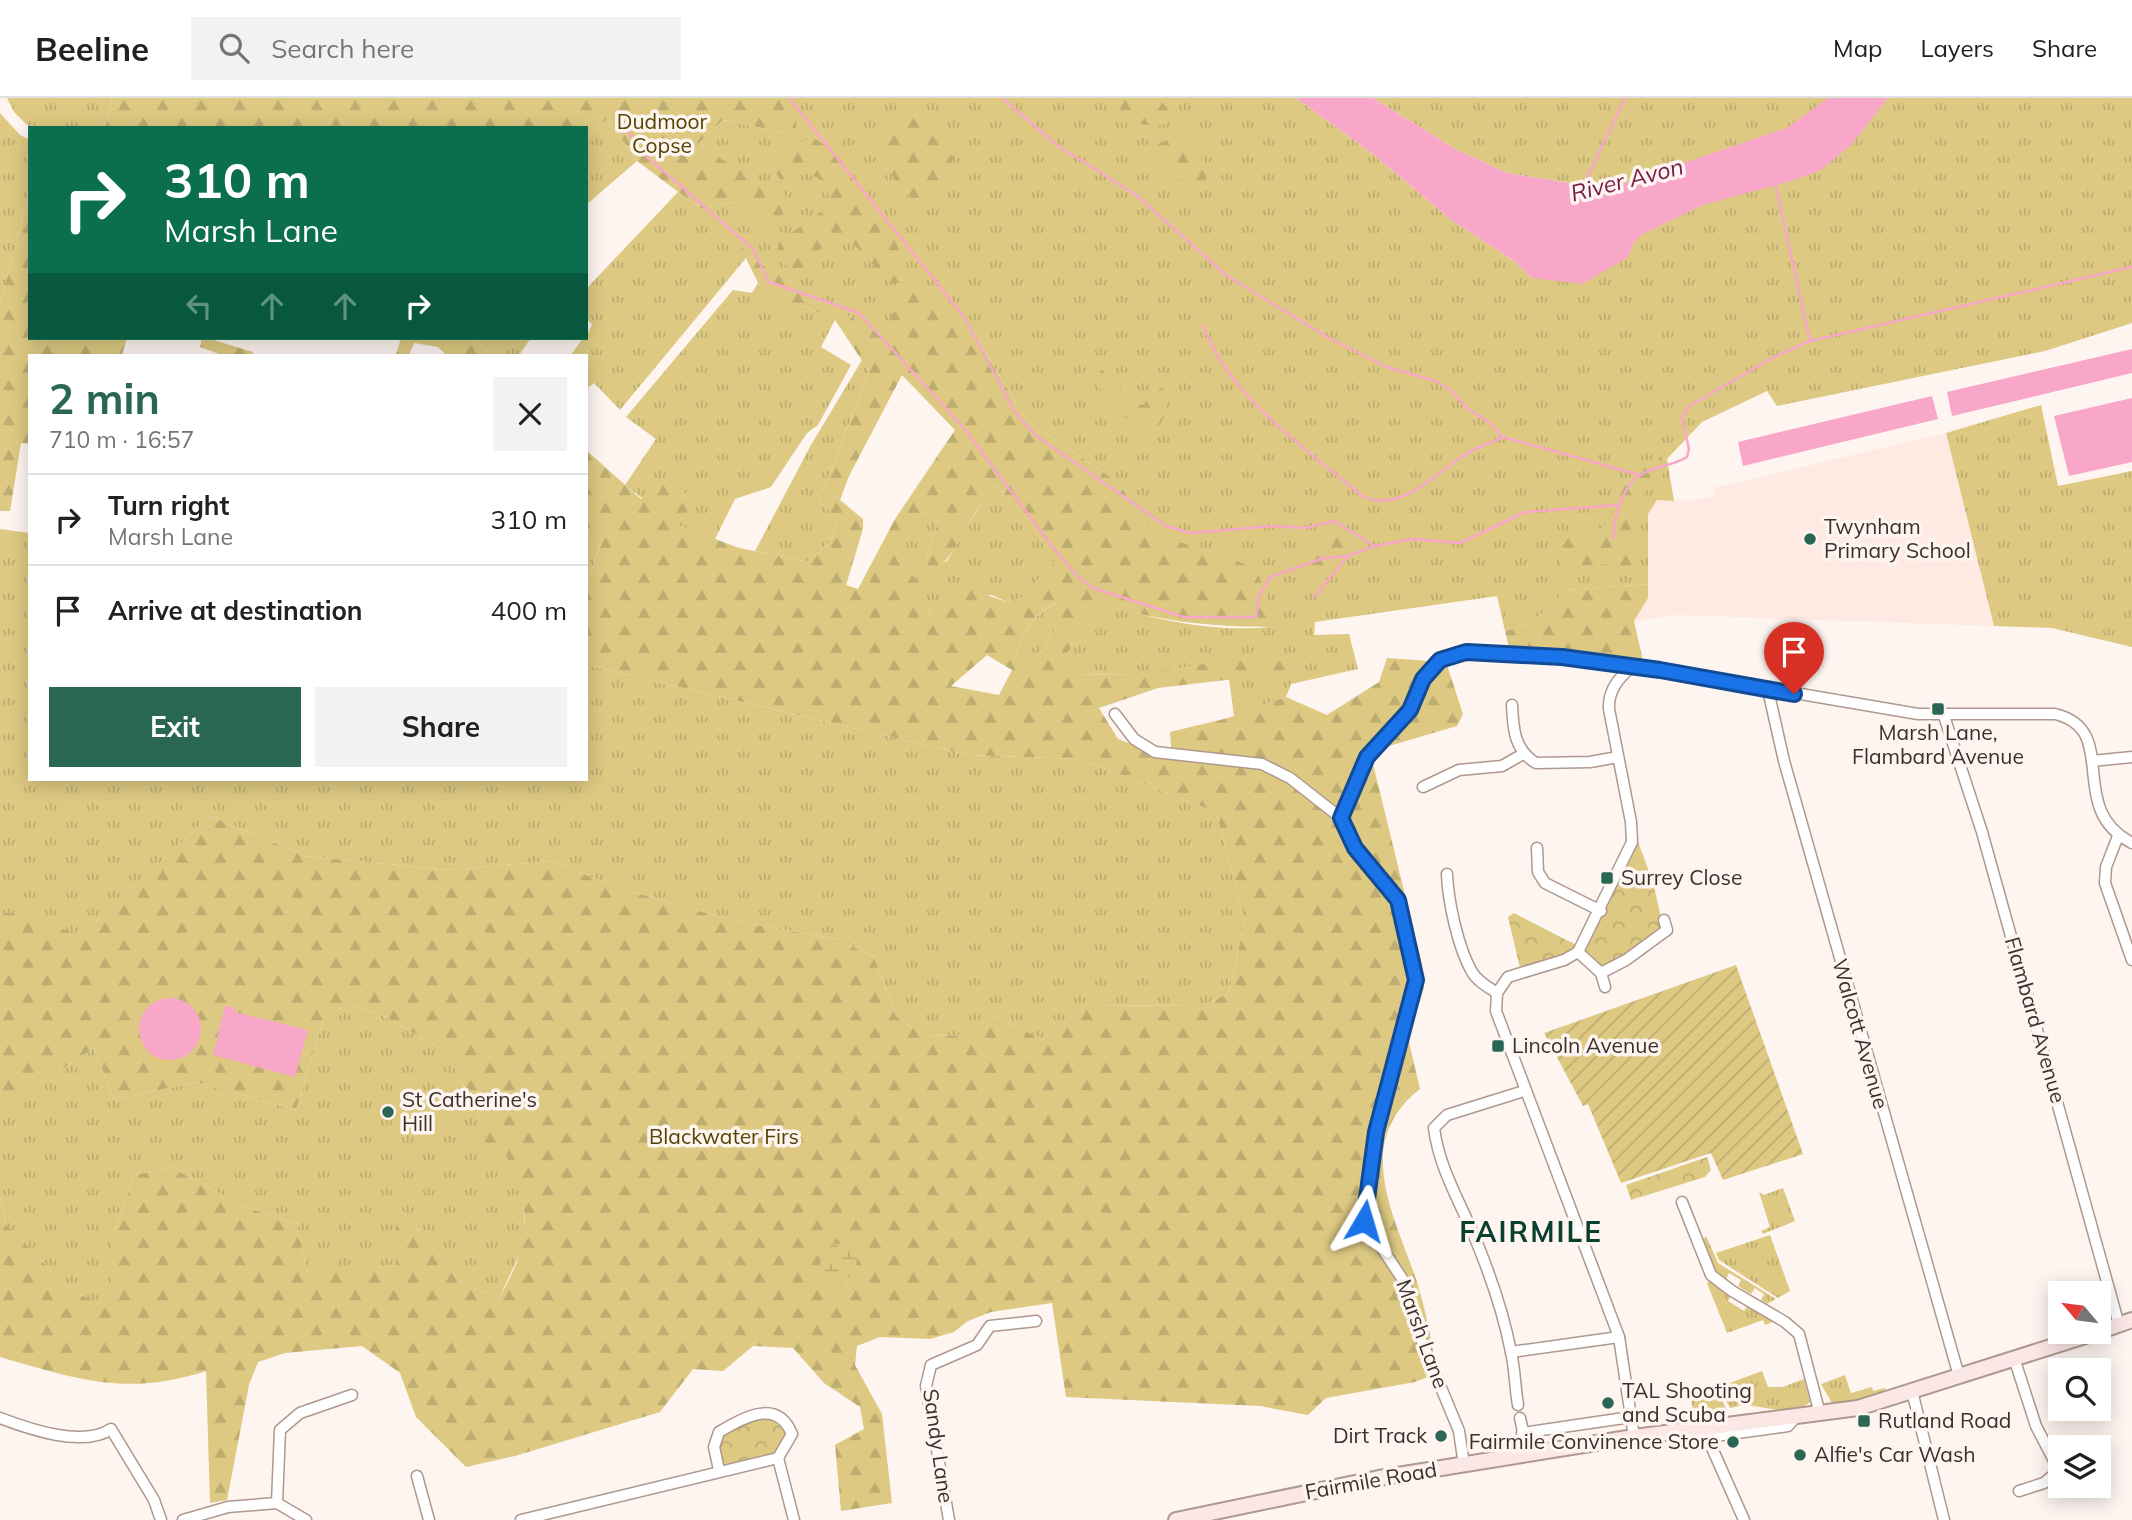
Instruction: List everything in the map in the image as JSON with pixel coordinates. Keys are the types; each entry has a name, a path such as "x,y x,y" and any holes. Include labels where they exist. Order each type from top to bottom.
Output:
{"main road":[{"name":"Fairmile Road","path":"1177,1520 1360,1482 1528,1454 1634,1437 1706,1433 1858,1408 2059,1344"}],"street":[{"path":"1341,818 1367,757 1410,710 1423,679 1440,660 1477,653 1562,657 1660,670 1769,690 1944,716 2055,714 2069,717 2085,733 2092,761 2097,807 2104,822 2118,836 2132,843"},
{"path":"1630,668 1618,679 1608,703 1632,842 1601,911 1578,952 1564,960 1513,974 1504,980 1497,993 1497,1016 1619,1337 1634,1437"},
{"name":"Walcott Avenue","path":"1769,690 1784,761 1959,1377"},
{"path":"1512,705 1516,738 1523,754 1542,764 1590,762 1618,757"},
{"name":"Marsh Lane","path":"1115,714 1134,739 1155,752 1262,764 1290,778 1341,818 1355,848 1398,900 1416,980 1376,1132 1364,1221 1405,1283 1418,1332 1460,1432 1464,1465"},
{"name":"Flambard Avenue","path":"1944,716 1982,832 2126,1323"},
{"path":"1423,787 1459,770 1502,766 1523,754"},
{"path":"2092,761 2132,757"},
{"path":"2118,836 2106,867 2105,883 2132,960"},
{"path":"1537,848 1538,872 1545,883 1601,911"},
{"path":"1447,874 1453,915 1473,974 1497,993"},
{"path":"1601,972 1626,960 1667,930 1664,920"},
{"path":"1578,952 1601,972 1605,988"},
{"path":"1518,1405 1511,1352 1478,1244 1436,1146 1434,1128 1447,1115 1524,1091"},
{"path":"1682,1202 1712,1275 1799,1334 1820,1414"},
{"name":"Sandy Lane","path":"949,1520 926,1386 931,1365 977,1345 990,1326 1036,1321"},
{"path":"1511,1352 1619,1337"},
{"path":"2014,1358 2036,1426 2048,1450"},
{"path":"1912,1391 1944,1520"},
{"path":"277,1503 280,1430 300,1413 352,1395"},
{"path":"719,1470 714,1447 719,1432 760,1412 777,1413 787,1422 792,1434 778,1458 794,1520"},
{"path":"1522,1433 1631,1417"},
{"path":"0,1418 25,1427 82,1437 104,1434 111,1429 154,1500 160,1520"},
{"path":"1520,1418 1528,1454"},
{"path":"1706,1433 1744,1520"},
{"path":"521,1520 719,1470 778,1458"},
{"path":"417,1476 429,1520"},
{"path":"2019,1490 2048,1480"},
{"path":"183,1520 203,1518 228,1507 277,1503 306,1520"}],"shaded area":[{"path":"1296,98 1373,98 1457,150 1507,173 1607,189 1787,128 1828,98 1888,98 1852,144 1821,170 1703,205 1643,234 1634,242 1628,257 1583,284 1532,278 1514,261 1451,220 1373,154"},
{"path":"2132,349 2132,373 1952,416 1947,392"},
{"path":"1932,396 1938,419 1743,466 1738,442"},
{"path":"2132,398 2132,462 2069,476 2054,416"},
{"name":"Twynham Primary School","path":"1946,433 1994,626 1676,615 1634,621 1648,598 1648,514 1657,500 1690,501 1715,496 1713,488"},
{"path":"170,998 182,1000 192,1007 199,1017 199,1041 192,1051 182,1058 170,1060 158,1058 148,1051 141,1041 139,1029 141,1017 148,1007 158,1000"},
{"path":"225,1006 235,1008 234,1012 308,1030 295,1077 213,1055"}],"green space":[{"path":"7,98 112,98 105,126 28,126 14,112"},
{"name":"Dudmoor Copse","path":"112,98 799,100 795,135 723,120 697,145 787,197 780,225 733,202 701,209 637,161 608,119 588,134 588,126 105,126"},
{"path":"798,98 1296,98 1373,154 1451,220 1514,261 1532,278 1628,257 1634,242 1619,185 1608,189 1507,173 1457,150 1373,98 2132,98 2132,323 2045,351 1777,406 1767,391 1702,422 1667,459 1674,501 1657,500 1648,514 1648,584 1565,590 1539,616 1515,629 1505,631 1497,596 1315,622 1314,635 1349,634 1358,669 1291,684 1286,697 1234,716 1229,679 1293,672 1064,675 1066,656 1096,601 1186,624 1232,628 1278,626 1228,556 1154,536 1118,482 1027,421 978,340 916,281 879,335 756,261 742,248 746,258 620,410 594,383 588,388 588,354 572,354 582,340 588,340 592,324 588,321 588,287 678,192 701,209 733,202 780,224 786,197 696,146 723,120 795,135"},
{"path":"1113,98 1159,98 1170,112 1169,123 1157,126 1117,122 1110,114"},
{"path":"0,113 20,135 28,139 28,198 0,303"},
{"path":"912,118 954,158 939,182 938,202 928,207 904,193 873,147 873,136 900,119"},
{"path":"608,119 637,161 588,203 588,134"},
{"path":"1178,136 1190,138 1210,175 1202,183 1174,178 1151,156 1152,146"},
{"path":"812,138 840,159 869,196 893,237 908,271 902,283 890,283 847,237 827,243 808,270 790,268 777,254 779,242 829,206 828,191 818,178 798,171 791,180 780,179 774,170 779,146"},
{"path":"28,198 28,340 126,340 122,354 28,354 28,444 21,443 10,511 0,511 0,303"},
{"name":"Blackwater Firs","path":"740,246 756,261 879,334 916,280 978,340 1027,421 1118,482 1154,535 1228,556 1257,571 1278,627 1186,622 1096,602 1066,656 1065,675 1138,674 1231,660 1294,662 1293,672 1158,688 1099,708 1118,739 1172,760 1170,732 1228,718 1286,697 1327,715 1379,682 1387,658 1446,662 1463,714 1457,726 1382,748 1373,764 1421,960 1424,988 1408,1038 1420,1089 1399,1110 1388,1132 1383,1155 1384,1180 1420,1290 1438,1373 1415,1382 1326,1398 1308,1415 1260,1406 1066,1397 1052,1303 991,1312 968,1321 954,1332 930,1339 880,1337 857,1346 855,1365 882,1414 892,1503 841,1511 835,1445 864,1429 860,1407 824,1383 793,1348 753,1346 723,1371 693,1369 660,1412 515,1456 466,1467 416,1417 400,1373 362,1346 285,1353 258,1362 249,1385 227,1500 210,1503 206,1371 178,1379 126,1384 78,1378 0,1357 0,1197 6,1224 72,1292 113,1308 113,1236 134,1175 171,1167 240,1205 297,1224 307,1272 396,1266 396,1203 461,1283 499,1298 511,1276 524,1238 525,1221 518,1186 501,1144 463,1140 480,1117 446,1051 383,1016 349,1004 324,1017 296,1110 196,1082 114,1100 94,1048 0,1110 0,913 21,913 81,936 210,816 305,856 449,870 551,861 619,888 734,921 837,939 874,957 896,1016 923,1035 969,1036 990,1015 1043,1039 1086,1006 1204,1005 1229,993 1245,920 1216,812 1080,759 968,755 588,665 588,580 603,539 588,527 588,452 641,499 668,477 694,501 678,525 739,548 809,562 832,539 838,518 819,502 869,371 835,320 803,306 794,311 758,283","holes":["902,375 955,430 895,519 858,589 846,585 863,529 863,519 840,500 849,476","996,485 1032,525 1055,561 1023,597 1007,602 972,590 956,598 938,617 929,614 926,588 898,562 896,554 918,514 931,511 938,522 927,555 928,567 935,570 953,551 979,505","1057,603 1064,610 1053,633 1040,653 1026,663 1016,654 1026,630 1036,617","987,655 1012,670 999,695 951,686"]},
{"path":"758,283 794,311 803,306 835,320 821,347 851,365 818,425 807,433 771,487 735,499 715,539 677,525 625,485 656,439 626,417 733,290 752,293"},
{"path":"202,340 214,340 253,352 219,354 200,347"},
{"path":"400,340 474,340 490,354 445,354 438,347 414,343 409,354 396,354"},
{"path":"474,340 530,340 520,354 490,354"},
{"path":"1091,358 1135,404 1144,405 1151,392 1163,388 1165,414 1159,426 1149,436 1121,414 1088,373 1084,362"},
{"path":"862,360 869,371 819,502 838,518 832,539 809,562 755,551 811,445"},
{"path":"2041,405 2058,486 2132,471 2132,647 2052,628 1994,626 1946,433"},
{"path":"1662,457 1663,477 1635,504 1630,518 1635,565 1560,565 1561,548 1569,537 1598,531 1606,523 1621,487 1654,458"},
{"path":"996,485 1032,525 1055,561 1023,597 1007,602 992,595 956,598 938,617 929,614 925,588 898,562 895,553 918,514 931,511 938,522 927,555 928,567 947,561 986,495"},
{"path":"588,527 603,538 588,579"},
{"path":"0,529 28,533 28,781 588,781 588,665 968,755 1080,759 1216,812 1245,920 1229,993 1204,1005 1086,1006 1043,1039 990,1015 969,1036 923,1035 896,1016 874,957 837,939 734,921 619,888 551,861 449,870 305,856 210,816 80,937 21,913 0,913"},
{"path":"1327,537 1342,537 1349,548 1315,574 1308,575 1287,564 1290,555 1320,545"},
{"path":"1648,584 1648,598 1634,621 1643,661 1571,651 1509,648 1505,631 1539,617 1565,590"},
{"path":"1058,603 1065,610 1054,633 1040,653 1026,663 1016,654 1022,637 1036,617"},
{"path":"1638,842 1653,882 1664,931 1603,968 1584,951"},
{"path":"1514,913 1578,946 1567,955 1520,968 1508,917"},
{"path":"1736,965 1803,1154 1723,1180 1711,1153 1621,1183 1588,1104 1583,1106 1544,1033"},
{"path":"349,1004 383,1016 446,1051 480,1117 502,1144 522,1191 526,1241 499,1298 461,1283 396,1203 396,1266 307,1273 297,1224 240,1205 171,1167 134,1175 113,1236 114,1309 72,1292 6,1224 0,1197 0,1110 94,1048 114,1100 196,1082 296,1110 324,1017"},
{"path":"1707,1157 1711,1170 1705,1177 1631,1200 1626,1185"},
{"path":"1783,1188 1795,1221 1763,1234 1761,1231 1770,1227 1759,1192 1764,1195"},
{"path":"1770,1235 1790,1291 1778,1298 1719,1260 1716,1253"},
{"path":"1706,1236 1718,1263 1776,1299 1767,1304 1761,1300 1764,1294 1755,1288 1751,1294 1738,1286 1741,1280 1729,1273 1726,1279 1713,1268 1701,1242"},
{"path":"851,1243 857,1258 852,1273 840,1283 824,1279 825,1271 820,1264 824,1252 833,1244"},
{"path":"1711,1281 1731,1295 1728,1301 1744,1311 1748,1305 1773,1322 1765,1325 1763,1320 1727,1333 1707,1283"},
{"path":"1762,1371 1768,1387 1783,1387 1804,1379 1810,1402 1787,1410 1745,1405 1730,1408 1719,1387"},
{"path":"1845,1375 1851,1393 1872,1387 1873,1391 1885,1388 1886,1392 1841,1405 1832,1403 1821,1384"},
{"path":"1716,1388 1727,1410 1678,1419 1678,1416 1694,1414 1690,1395"},
{"path":"761,1415 776,1417 789,1434 776,1456 722,1466 717,1446 722,1435"}],"waterway":[{"path":"789,98 965,318 1014,411 1035,435 1166,526 1191,533 1272,526 1305,528 1334,521 1375,546"},
{"path":"1002,98 1058,146 1135,194 1226,275 1329,338 1387,367 1435,381 1451,390 1464,406 1490,423 1503,437 1640,475"},
{"name":"River Avon","path":"1583,186 1625,98"},
{"path":"618,111 636,147 753,249 769,282 859,313 964,428 1051,545 1078,577 1093,588 1184,617 1256,617 1259,596 1270,577 1324,558 1348,556 1375,546 1412,539 1460,543 1525,512 1619,505"},
{"path":"1775,183 1810,341"},
{"path":"1614,538 1620,503 1634,480 1645,472 1687,457 1689,449 1682,418 1689,406 1774,357 1810,341 2132,267"},
{"path":"1203,326 1232,377 1250,399 1293,440 1362,496 1376,500 1403,496 1416,490 1468,453 1503,437"},
{"path":"1314,597 1348,556"}],"place":[{"name":"Twynham Primary School","path":"1810,539"},
{"name":"Marsh Lane, Flambard Avenue","path":"1938,709"},
{"name":"Surrey Close","path":"1607,878"},
{"name":"Lincoln Avenue","path":"1498,1046"},
{"name":"St Catherine's Hill","path":"388,1112"},
{"name":"TAL Shooting and Scuba","path":"1608,1403"},
{"name":"Rutland Road","path":"1864,1421"},
{"name":"Dirt Track","path":"1441,1436"},
{"name":"Fairmile Convinence Store","path":"1733,1442"},
{"name":"Alfie's Car Wash","path":"1800,1455"}],"district":[{"name":"FAIRMILE","path":"1531,1232"}],"route":[{"path":"1364,1221 1376,1132 1416,980 1398,900 1355,848 1341,818 1367,757 1410,710 1423,679 1440,660 1466,652 1562,657 1609,663 1794,694"}]}
